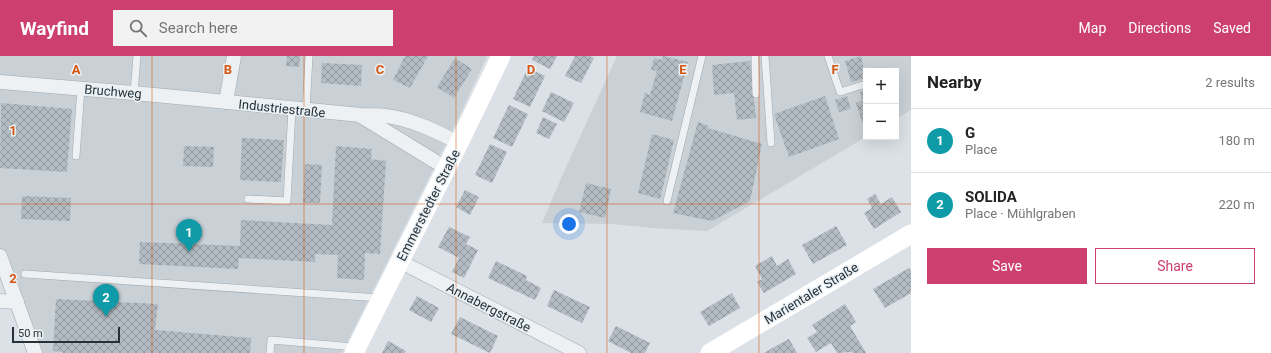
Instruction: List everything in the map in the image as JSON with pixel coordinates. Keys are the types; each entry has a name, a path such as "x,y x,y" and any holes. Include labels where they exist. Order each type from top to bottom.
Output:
{"main road":[{"name":"Emmerstedter Straße","path":"355,350 501,56"},
{"name":"Marientaler Straße","path":"710,353 911,234"}],"street":[{"name":"Industriestraße","path":"234,56 226,102 360,115 386,116 409,121 437,132 459,143"},
{"name":"Bruchweg","path":"0,82 226,102"},
{"name":"Industriestraße","path":"360,115 424,156 446,168"},
{"path":"0,256 35,353"},
{"name":"Annabergstraße","path":"399,261 579,353"},
{"path":"0,301 17,302"}],"lane":[{"path":"134,93 137,56"},
{"path":"306,110 309,56"},
{"path":"667,201 702,56"},
{"path":"755,56 756,94"},
{"path":"765,56 771,143"},
{"path":"828,56 840,92 863,85"},
{"path":"76,156 81,88"},
{"path":"248,199 287,201 292,109"},
{"path":"25,274 381,298"},
{"path":"270,353 271,340 355,350"}],"shaded area":[{"path":"0,56 487,56 463,109 342,353 27,353 0,279"},
{"path":"617,56 911,56 911,110 899,117 899,68 863,68 863,139 707,231 612,224 542,223"}],"building":[{"path":"287,56 300,56 299,67 286,66"},
{"path":"405,56 428,56 410,88 393,80"},
{"path":"534,56 557,56 550,69 532,60"},
{"path":"575,56 590,56 594,58 581,83 565,76"},
{"path":"663,56 688,62 672,121 640,112 645,93 650,95 657,71 651,70 654,58 662,60"},
{"path":"861,56 864,68 863,79 851,82 845,61"},
{"path":"455,58 472,69 454,98 437,87"},
{"path":"750,61 756,118 737,120 734,93 714,95 712,65"},
{"path":"322,63 362,65 361,86 321,83"},
{"path":"528,68 545,76 530,107 513,99"},
{"path":"863,91 862,122 856,103 862,101 860,92"},
{"path":"551,92 574,103 564,122 542,111"},
{"path":"825,96 839,139 789,157 774,114"},
{"path":"847,96 851,109 839,112 835,100"},
{"path":"1,103 72,109 67,172 0,168"},
{"path":"509,105 528,114 512,147 493,138"},
{"path":"543,117 557,124 549,139 536,133"},
{"path":"698,122 709,126 708,128 762,144 750,201 712,221 673,213"},
{"path":"652,134 674,140 660,199 638,193"},
{"path":"242,138 284,140 281,182 240,180"},
{"path":"490,144 507,152 492,183 475,175"},
{"path":"184,146 214,147 213,167 183,166"},
{"path":"336,146 372,149 371,159 386,161 380,254 365,253 364,280 337,278 338,255 315,254 315,262 239,258 238,269 139,264 140,242 240,246 241,220 332,225"},
{"path":"305,164 322,165 320,203 303,203"},
{"path":"586,183 611,189 605,218 579,212"},
{"path":"465,190 479,197 470,215 456,207"},
{"path":"875,194 881,204 892,197 901,212 874,229 864,213 872,208 867,199"},
{"path":"22,196 71,198 70,221 21,219"},
{"path":"836,226 847,245 813,264 802,245"},
{"path":"449,227 470,237 466,244 478,250 464,278 452,272 459,258 438,247"},
{"path":"772,256 777,266 788,259 796,274 764,293 757,282 762,279 755,266"},
{"path":"496,261 527,276 526,280 541,288 535,300 488,278"},
{"path":"909,268 911,271 911,293 885,308 873,289"},
{"path":"554,290 590,307 582,323 547,306"},
{"path":"732,293 740,308 709,326 700,312"},
{"path":"417,296 439,308 431,322 409,310"},
{"path":"56,299 158,304 155,330 251,338 250,353 63,353 53,351"},
{"path":"845,304 856,322 850,326 866,353 837,353 831,343 816,352 807,338 817,332 812,325"},
{"path":"460,317 498,336 490,353 451,334"},
{"path":"616,326 650,343 645,353 631,353 608,341"},
{"path":"789,339 797,353 764,353 776,346"},
{"path":"388,341 406,351 405,353 382,353"}],"place":[{"name":"G","path":"189,252"},
{"name":"SOLIDA","path":"106,317"}]}
